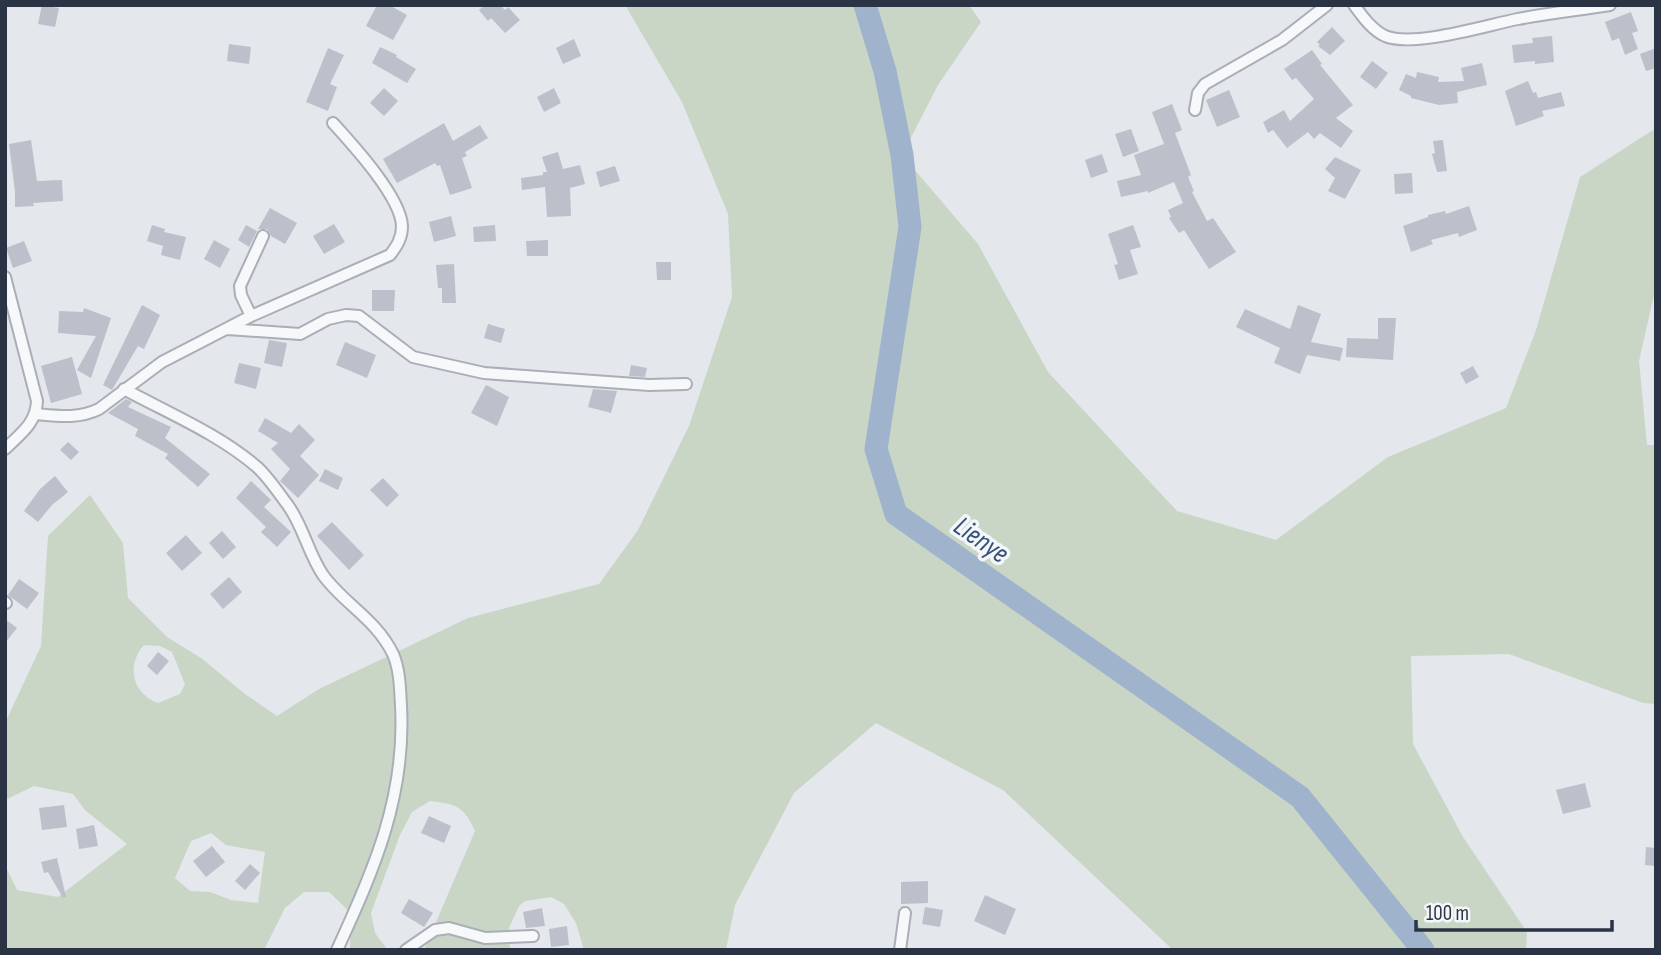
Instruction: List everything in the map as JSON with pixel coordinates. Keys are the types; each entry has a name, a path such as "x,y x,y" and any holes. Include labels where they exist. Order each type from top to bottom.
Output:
{"street":[{"path":"1195,110 1198,93 1205,84 1282,40 1327,5"},
{"path":"1354,5 1374,29 1383,35 1407,38 1452,34 1520,19 1610,5"},
{"path":"36,414 88,415 162,362 251,316 390,255 398,245 402,223 399,213 371,166 333,124"},
{"path":"251,316 241,295 240,286 263,236"},
{"path":"5,277 36,391 36,414 31,424 5,449"},
{"path":"227,329 300,334 328,319 346,315 359,316 413,357 484,373 649,385 685,384"},
{"path":"124,389 217,440 257,468 289,506 313,560 326,578 384,638 394,657 399,678 402,721 397,788 382,843 337,950"},
{"path":"900,950 905,913"},
{"path":"406,950 435,930 449,928 485,938 533,936"}],"green space":[{"path":"625,5 969,5 981,22 938,85 902,155 978,244 1048,372 1177,511 1276,540 1388,457 1506,408 1536,330 1580,177 1656,128 1656,286 1639,361 1647,445 1656,445 1656,704 1643,703 1509,654 1411,656 1413,744 1463,837 1527,932 1526,950 1173,950 1003,790 876,723 794,793 735,905 726,950 584,950 576,923 564,904 551,897 525,901 519,906 509,928 510,950 417,950 425,948 475,831 463,811 446,803 430,801 412,812 400,835 371,913 375,933 387,949 392,950 350,950 351,913 329,892 304,892 285,908 264,950 5,950 5,865 17,890 58,897 127,844 85,810 73,794 34,786 5,800 5,723 41,646 48,536 90,495 123,543 128,598 167,637 201,658 277,716 319,689 468,618 599,584 638,530 689,426 732,297 728,214 682,102","holes":["144,645 160,646 172,652 185,684 180,694 158,703 142,693 134,678 134,670 138,653","211,833 226,845 265,852 258,903 231,900 210,892 190,891 175,878 191,841"]}],"building":[{"path":"42,5 59,8 55,27 38,24"},
{"path":"377,5 389,5 407,15 393,40 366,26"},
{"path":"485,5 500,5 505,10 508,7 520,20 505,33 491,18 488,21 479,10"},
{"path":"1631,12 1638,31 1632,33 1638,49 1625,55 1619,38 1612,41 1605,22"},
{"path":"1332,27 1345,41 1330,55 1318,46 1320,45 1317,42"},
{"path":"1552,36 1554,62 1514,63 1512,45 1533,43 1532,38"},
{"path":"574,39 581,56 563,64 556,48"},
{"path":"229,44 251,47 249,64 227,61"},
{"path":"380,47 416,69 407,83 372,63"},
{"path":"328,48 344,55 330,84 337,87 328,111 306,102"},
{"path":"1656,48 1656,68 1646,71 1640,54"},
{"path":"1312,50 1322,64 1320,65 1353,105 1336,118 1353,131 1341,148 1320,133 1314,139 1308,132 1287,148 1273,130 1268,133 1263,122 1284,110 1290,121 1314,99 1296,78 1292,80 1284,69"},
{"path":"1372,61 1388,73 1376,89 1360,77"},
{"path":"1482,63 1487,85 1457,92 1458,103 1439,105 1411,98 1399,90 1406,74 1416,78 1417,72 1439,77 1438,82 1464,81 1461,68"},
{"path":"1528,81 1538,98 1561,92 1565,106 1542,111 1544,116 1516,126 1505,91"},
{"path":"384,88 398,101 384,116 370,103"},
{"path":"554,88 561,103 544,112 537,97"},
{"path":"1229,90 1240,117 1217,127 1206,100"},
{"path":"1172,104 1182,130 1175,133 1191,175 1188,177 1194,191 1192,192 1207,221 1213,218 1236,252 1209,269 1184,230 1179,233 1169,218 1171,217 1168,210 1183,203 1174,182 1148,193 1121,197 1117,181 1141,175 1134,155 1164,144 1152,112"},
{"path":"444,123 453,141 480,125 488,138 465,152 467,156 462,158 472,188 450,195 440,165 435,163 397,183 383,159"},
{"path":"1131,129 1139,151 1123,157 1115,134"},
{"path":"31,140 37,181 62,180 63,201 15,207 9,144"},
{"path":"1443,140 1447,171 1437,172 1432,154 1435,153 1433,141"},
{"path":"558,152 563,169 580,165 585,184 570,188 571,216 547,217 545,187 522,190 521,178 543,175 543,172 547,172 542,157"},
{"path":"1102,154 1108,172 1091,178 1085,160"},
{"path":"1335,157 1361,170 1345,199 1328,191 1335,178 1325,169"},
{"path":"615,166 620,181 600,187 596,172"},
{"path":"1412,173 1413,193 1395,194 1394,174"},
{"path":"1469,206 1477,230 1459,237 1458,233 1431,240 1433,244 1411,252 1403,226 1428,215 1445,211 1446,214"},
{"path":"270,208 297,223 285,244 271,236 267,229 258,229"},
{"path":"451,216 456,236 434,242 429,222"},
{"path":"334,224 345,242 324,254 313,236"},
{"path":"152,225 165,229 164,232 186,237 180,260 161,255 163,246 147,241"},
{"path":"246,225 257,231 249,247 238,240"},
{"path":"495,225 496,241 474,242 473,227"},
{"path":"1133,225 1141,247 1130,250 1138,274 1119,280 1114,265 1118,264 1108,234"},
{"path":"214,240 230,249 220,268 204,259"},
{"path":"548,240 548,256 527,256 526,241"},
{"path":"24,241 32,261 13,268 6,248"},
{"path":"656,262 671,262 671,280 657,280"},
{"path":"454,264 456,303 442,303 442,288 438,288 436,265"},
{"path":"372,290 395,290 394,311 372,311"},
{"path":"142,305 160,315 144,349 138,346 112,390 103,385"},
{"path":"1298,305 1321,314 1311,342 1343,348 1340,361 1307,355 1300,374 1274,363 1280,348 1236,327 1245,309 1290,329"},
{"path":"84,308 111,318 91,378 77,370 96,336 58,333 59,311 83,312"},
{"path":"1378,318 1396,318 1393,360 1346,357 1347,338 1378,339"},
{"path":"488,324 505,329 501,343 484,338"},
{"path":"269,340 287,343 282,367 264,363"},
{"path":"345,342 376,355 367,378 336,365"},
{"path":"72,357 82,394 51,403 41,366"},
{"path":"239,363 261,368 256,389 234,383"},
{"path":"631,365 647,368 645,377 629,376"},
{"path":"1473,366 1479,377 1466,384 1460,373"},
{"path":"486,385 509,397 497,426 471,413"},
{"path":"593,389 617,391 611,413 588,407"},
{"path":"126,399 132,402 128,407 171,427 165,438 210,474 198,487 165,458 168,454 135,436 138,429 108,413"},
{"path":"265,418 291,433 299,424 315,440 300,456 319,475 298,498 280,481 290,469 271,449 278,443 258,431"},
{"path":"68,442 79,452 71,460 60,450"},
{"path":"325,469 343,478 338,490 319,481"},
{"path":"55,476 68,492 52,505 38,522 24,511 40,489"},
{"path":"383,478 399,495 387,507 370,490"},
{"path":"251,481 271,500 264,507 291,532 277,547 261,532 266,527 236,498"},
{"path":"332,522 364,555 349,570 317,536"},
{"path":"222,531 236,547 223,559 209,543"},
{"path":"186,535 202,553 182,571 166,553"},
{"path":"229,577 242,592 223,609 210,594"},
{"path":"19,579 39,593 27,609 8,595"},
{"path":"5,619 17,628 5,643"},
{"path":"158,652 169,661 157,675 147,666"},
{"path":"1585,783 1591,807 1563,814 1556,790"},
{"path":"64,805 67,827 42,830 39,808"},
{"path":"429,816 451,826 444,843 421,833"},
{"path":"94,825 98,846 79,849 76,829"},
{"path":"212,846 225,862 206,877 193,861"},
{"path":"1646,847 1656,848 1656,866 1645,865"},
{"path":"57,858 66,897 63,898 48,872 44,873 41,862"},
{"path":"250,864 260,873 245,890 235,881"},
{"path":"928,881 928,903 901,904 901,882"},
{"path":"985,895 1016,909 1005,935 974,921"},
{"path":"409,899 433,913 424,927 401,913"},
{"path":"925,907 943,910 940,927 922,924"},
{"path":"542,908 545,926 526,928 523,912"},
{"path":"567,926 569,945 551,947 549,929"}],"waterway":[{"name":"Lienye","path":"865,5 885,71 902,155 910,227 876,449 896,514 1300,797 1423,950"}]}
